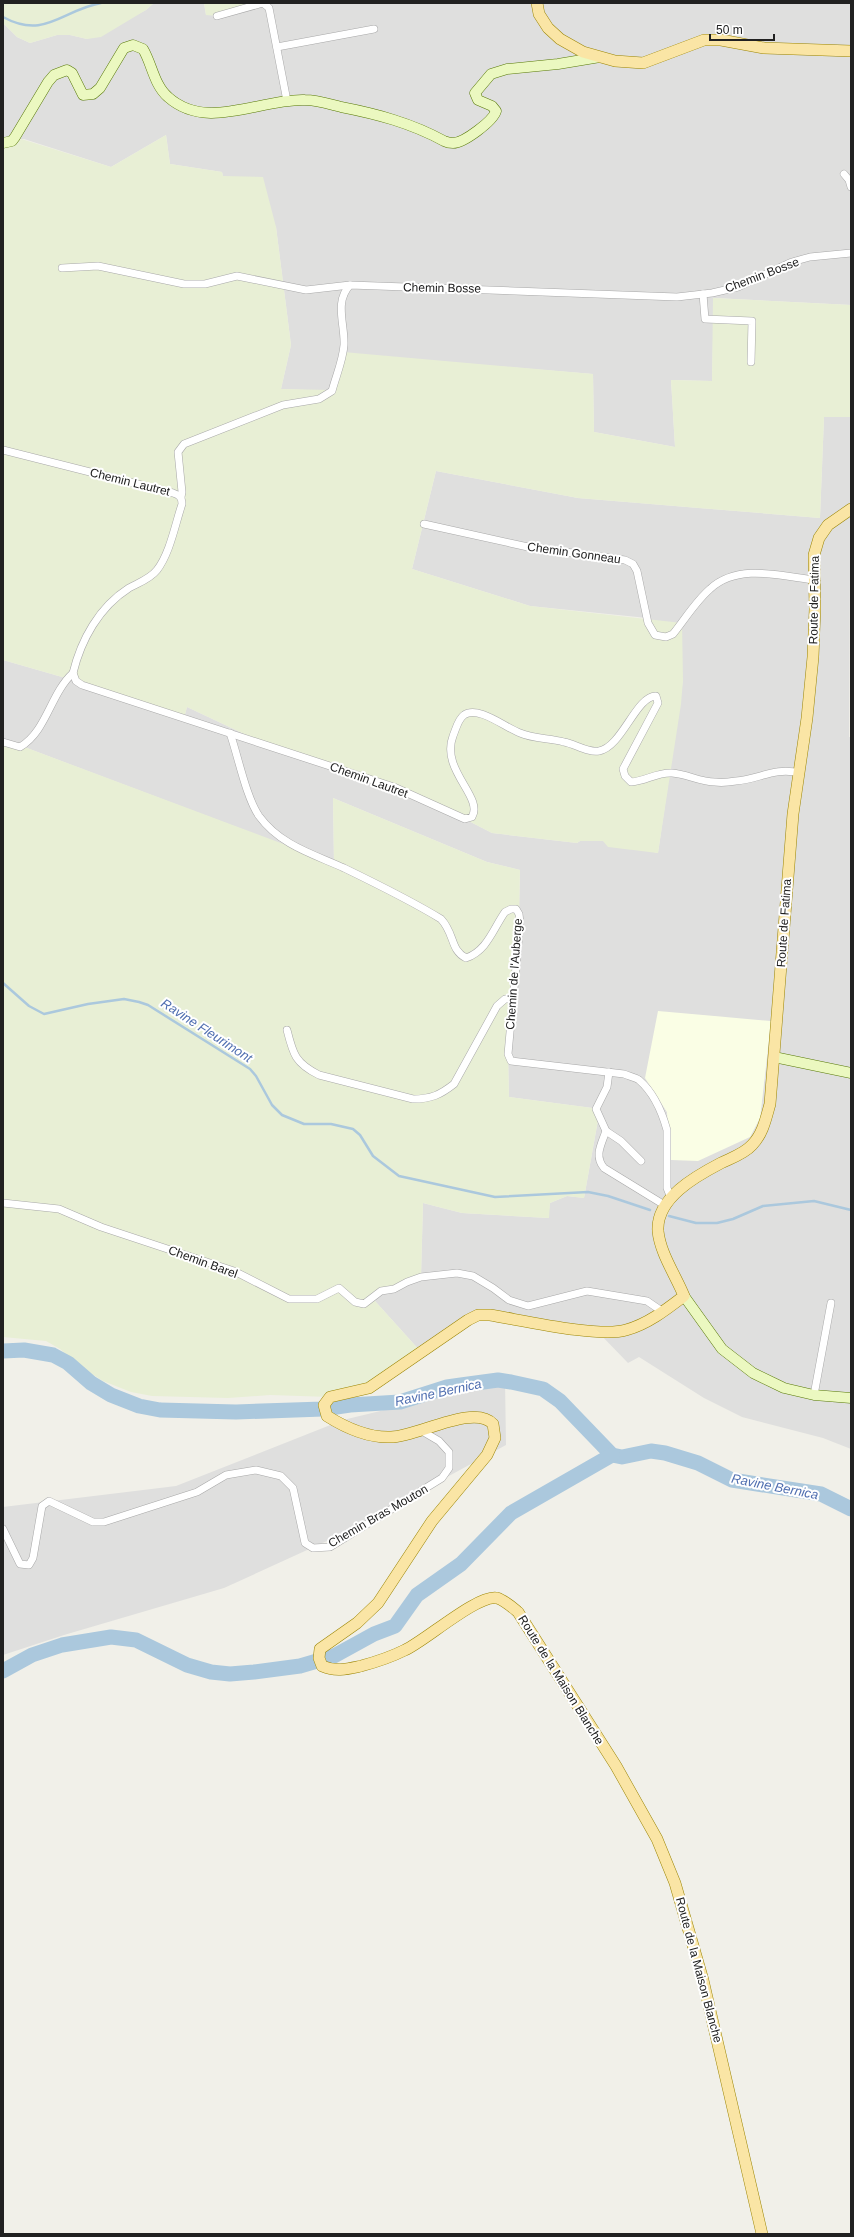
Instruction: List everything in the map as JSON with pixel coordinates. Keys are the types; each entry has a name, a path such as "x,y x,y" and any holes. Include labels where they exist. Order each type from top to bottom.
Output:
{"main road":[{"path":"536,3 539,14 548,28 560,39 583,52 615,61 643,63 704,40 721,40 764,48 851,51"},
{"name":"Route de Fatima","path":"684,1296 665,1254 658,1232 660,1218 668,1202 687,1184 707,1170 752,1146 759,1137 766,1122 770,1104 792,822 800,772 813,657 815,609 814,555 819,538 828,526 851,509"},
{"name":"Route de la Maison Blanche","path":"684,1296 663,1312 625,1330 599,1332 490,1315 478,1315 468,1320 370,1388 330,1397 324,1405 328,1416 349,1428 378,1436 391,1437 422,1431 453,1420 476,1417 490,1421 493,1424 495,1438 484,1459 432,1521 378,1603 357,1622 320,1649 318,1658 322,1666 332,1670 366,1665 404,1651 486,1599 498,1598 518,1612 616,1766 657,1839 675,1883 703,1980 762,2234"}],"street":[{"path":"217,16 263,3 267,5 269,8 287,101"},
{"path":"277,47 374,29"},
{"path":"3,143 12,141 54,75 67,70 72,73 83,95 93,94 100,88 124,48 134,45 143,49 157,82 167,97 188,110 223,113 287,101 312,101 384,115 444,141 453,143 463,140 494,118 496,112 492,106 478,100 476,93 492,74 507,69 600,58"},
{"path":"844,174 849,180 851,187"},
{"name":"Chemin Bosse","path":"62,268 98,266 184,284 205,284 237,276 306,290 350,285 677,297 703,294 738,286 792,262 810,256 851,253"},
{"path":"181,497 182,492 178,452 184,444 283,405 319,399 332,390 344,345 340,302 344,291 350,285"},
{"path":"703,294 705,319 752,321 751,362"},
{"name":"Chemin Lautret","path":"3,450 173,493 181,497 182,504 164,558 156,571 128,589 94,621 73,673 76,681 82,685 394,788 465,819 472,817 474,813 474,803 450,759 451,742 460,720 465,714 475,712 489,717 518,733 564,742 590,751 599,751 606,748 624,730 645,700 656,696 658,703 624,769 625,776 631,782 641,782 661,773 673,773 714,782 738,781 774,771 786,770 800,772"},
{"name":"Chemin Gonneau","path":"424,524 528,547 625,560 633,564 636,572 648,623 655,635 666,637 673,634 710,588 731,576 755,573 814,580"},
{"path":"3,742 20,747 32,739 57,692 73,673"},
{"name":"Chemin de l'Auberge","path":"230,733 250,796 259,815 273,832 303,851 327,860 377,884 441,919 449,928 454,948 459,955 466,958 476,955 482,950 505,912 510,909 516,909 519,914 519,929 508,1054 511,1061 624,1074 638,1080 660,1111 667,1130 668,1202"},
{"path":"286,1030 296,1060 309,1070 319,1075 413,1099 426,1099 443,1093 454,1084 497,1006 505,999 513,999"},
{"path":"774,1057 851,1073"},
{"path":"609,1072 607,1087 596,1109 606,1131 621,1141 641,1161"},
{"path":"606,1131 598,1157 599,1162 604,1168 648,1195 668,1202"},
{"name":"Chemin Barel","path":"3,1202 59,1209 101,1227 234,1271 289,1299 317,1299 340,1288 355,1302 364,1304 381,1291 394,1289 414,1280 457,1274 473,1276 509,1300 528,1306 586,1291 647,1301 663,1312"},
{"path":"684,1296 722,1349 731,1358 769,1382 784,1388 814,1395 851,1398"},
{"path":"814,1395 831,1303"},
{"name":"Chemin Bras Mouton","path":"3,1529 20,1564 28,1565 33,1558 42,1506 49,1501 93,1522 104,1522 197,1492 226,1474 256,1470 281,1476 293,1488 305,1543 313,1548 330,1547 442,1478 449,1468 449,1452 439,1441 422,1431"}],"shaded area":[{"path":"3,3 154,3 146,10 101,37 87,39 70,35 57,35 30,43 17,37 3,23"},
{"path":"154,3 204,3 206,15 263,3 851,3 851,305 714,298 712,381 671,380 675,447 594,432 593,374 399,358 332,391 281,389 291,345 276,227 223,176 222,172 170,164 166,135 111,167 24,139 3,143 3,23 17,37 30,43 57,35 70,35 87,39 146,10"},
{"path":"204,3 263,3 217,16 206,15"},
{"path":"166,135 170,164 222,172 223,176 263,177 276,227 291,345 281,389 332,390 343,352 593,374 594,432 675,447 671,380 712,381 713,298 851,305 851,417 824,417 820,518 578,498 436,471 412,569 530,606 682,623 683,680 681,704 658,853 608,847 603,841 580,841 577,843 492,833 457,815 394,788 270,746 187,707 184,718 76,681 3,660 3,143 15,137 111,167"},
{"path":"824,417 851,417 849,737 851,737 851,1449 823,1438 742,1417 704,1398 639,1357 628,1363 598,1332 478,1315 421,1352 375,1301 381,1291 421,1277 423,1203 462,1213 548,1218 550,1203 567,1196 584,1198 600,1109 509,1097 508,1054 519,914 520,870 487,862 333,798 334,864 3,739 3,660 76,681 184,718 187,707 270,746 394,788 457,815 492,833 577,843 580,841 603,841 658,853 683,680 647,618 530,606 412,569 436,471 578,498 820,518","holes":["771,1021 760,1118 671,1160 667,1112 658,1098"]},
{"path":"3,739 334,863 333,798 487,862 520,870 519,914 508,1054 509,1097 600,1109 584,1198 567,1196 550,1203 549,1218 462,1213 423,1203 421,1277 381,1291 375,1301 421,1352 369,1388 330,1397 270,1395 228,1398 152,1396 131,1392 103,1381 84,1369 60,1349 46,1341 3,1337"},
{"path":"658,1011 771,1021 760,1118 750,1137 698,1161 671,1160 667,1112 645,1078"},
{"path":"505,1381 506,1445 340,1535 224,1588 64,1635 3,1655 3,1507 176,1486 343,1420"}],"waterway":[{"path":"3,17 31,26 42,25 75,11 101,3"},
{"name":"Ravine Fleurimont","path":"3,983 29,1006 44,1014 88,1004 124,999 148,1005 250,1069 256,1076 272,1105 282,1115 304,1124 331,1124 353,1129 360,1135 373,1156 399,1176 495,1197 588,1192 608,1196 650,1210"},
{"name":"Ravine Fleurimont","path":"669,1216 696,1223 717,1223 733,1219 763,1206 814,1201 851,1210"},
{"name":"Ravine Bernica","path":"3,1351 24,1350 53,1355 68,1363 91,1383 111,1395 139,1406 160,1410 236,1412 323,1409 350,1405 400,1402 447,1387 498,1380 511,1382 543,1389 560,1401 612,1455 622,1457 651,1451 665,1453 698,1463 732,1480 821,1494 851,1509"},
{"path":"3,1671 32,1655 62,1645 111,1637 136,1640 187,1665 211,1672 230,1674 300,1666 334,1656 374,1634 395,1626 417,1595 461,1564 511,1513 612,1455"}]}
